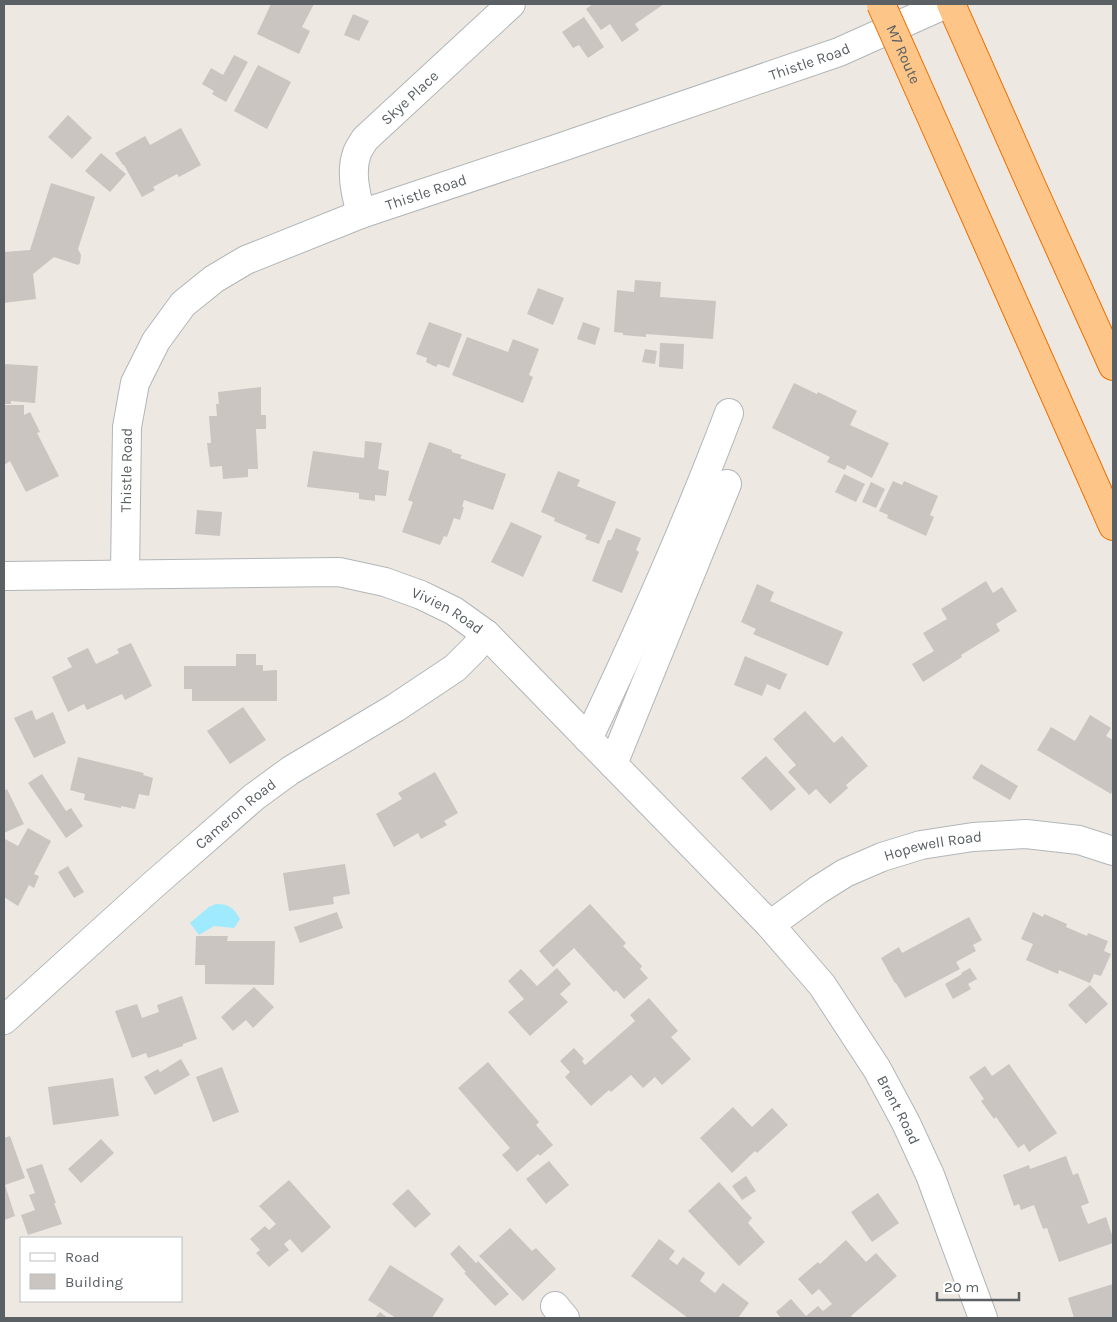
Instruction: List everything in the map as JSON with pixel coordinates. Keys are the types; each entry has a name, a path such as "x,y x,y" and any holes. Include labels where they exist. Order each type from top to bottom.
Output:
{"highway":[{"name":"M7 Route","path":"881,4 1113,526"},
{"path":"951,4 1113,366"}],"street":[{"name":"Skye Place","path":"361,214 354,177 356,155 364,139 511,4"},
{"name":"Thistle Road","path":"125,574 127,427 135,383 156,341 183,304 214,279 246,260 361,214 840,52 946,4"},
{"path":"588,739 638,635 729,413"},
{"path":"613,764 727,484"},
{"name":"Vivien Road","path":"4,576 339,572 385,582 421,595 454,611 486,634 770,926"},
{"name":"Cameron Road","path":"4,1020 254,797 291,770 395,708 455,668 486,634"},
{"name":"Hopewell Road","path":"770,926 818,890 846,873 882,857 921,845 973,837 1026,834 1079,840 1113,851"},
{"name":"Brent Road","path":"770,926 822,985 877,1069 906,1123 930,1175 983,1318"}],"water":[{"path":"216,904 231,907 240,919 234,928 214,926 199,935 190,923 209,907"}],"building":[{"path":"271,4 314,4 302,27 310,31 299,54 257,34"},
{"path":"593,4 664,4 635,24 639,30 622,42 610,24 601,30 586,9"},
{"path":"353,14 369,21 359,41 344,35"},
{"path":"584,17 604,47 588,58 579,45 573,48 562,32"},
{"path":"234,55 248,62 226,102 212,94 214,91 202,84 211,68 223,75"},
{"path":"258,65 291,82 267,129 234,111"},
{"path":"68,115 92,138 72,159 48,137"},
{"path":"181,128 201,165 179,177 177,174 153,187 155,190 142,197 115,153 145,136 150,145"},
{"path":"101,153 126,174 110,192 85,171"},
{"path":"51,183 95,197 78,249 81,255 80,263 78,265 54,257 33,274 36,299 4,303 4,252 30,250"},
{"path":"635,280 661,282 660,297 716,301 713,339 646,334 646,337 623,335 623,333 614,332 617,290 634,292"},
{"path":"538,288 564,298 553,325 527,314"},
{"path":"429,322 462,334 449,368 438,364 436,367 426,362 427,358 416,354"},
{"path":"583,322 600,328 595,345 577,339"},
{"path":"467,337 508,352 513,339 539,349 529,375 533,377 523,403 452,375"},
{"path":"660,343 684,344 683,369 659,367"},
{"path":"645,349 657,351 655,364 642,362"},
{"path":"4,364 38,366 35,403 11,401 11,404 4,404"},
{"path":"794,383 817,394 818,392 857,411 850,425 889,443 872,478 847,465 845,470 827,462 830,457 772,428"},
{"path":"261,387 261,415 266,415 266,429 256,429 258,469 248,469 248,477 223,479 222,466 210,467 207,443 211,443 209,416 217,416 218,392"},
{"path":"4,405 24,405 24,415 30,412 40,432 37,433 59,476 26,492 10,461 4,465"},
{"path":"365,441 382,443 378,469 389,471 386,496 375,495 375,501 359,499 359,493 307,487 313,451 364,458"},
{"path":"429,442 462,455 460,458 506,474 493,510 464,500 460,520 454,518 447,537 444,536 440,545 402,532 413,502 408,500"},
{"path":"558,471 580,480 577,486 616,502 599,544 585,539 587,535 554,521 555,518 541,512"},
{"path":"844,474 865,484 856,502 835,492"},
{"path":"893,481 902,485 904,481 938,496 930,515 934,517 926,536 887,518 888,515 879,511"},
{"path":"871,482 885,489 876,508 862,502"},
{"path":"197,510 222,512 220,536 195,534"},
{"path":"511,522 542,536 523,577 491,562"},
{"path":"616,528 641,538 636,550 639,552 622,593 592,581 608,540 611,540"},
{"path":"986,581 993,593 1002,587 1017,611 996,624 1000,631 961,655 962,657 923,682 912,664 934,651 923,633 947,619 941,609"},
{"path":"757,584 774,592 770,601 843,632 828,666 753,634 756,629 741,622"},
{"path":"131,643 152,686 125,700 122,694 87,710 84,704 68,712 52,677 72,667 67,658 88,648 96,664 119,653 117,649"},
{"path":"236,654 256,654 256,665 263,665 263,671 277,670 277,701 192,701 192,689 184,689 184,666 236,666"},
{"path":"745,656 787,674 780,690 767,684 762,696 734,685"},
{"path":"243,707 266,740 230,764 207,731"},
{"path":"32,710 36,720 53,712 66,743 34,758 14,718"},
{"path":"805,711 834,743 842,736 868,766 846,785 848,788 830,804 816,789 809,795 788,772 796,765 773,739"},
{"path":"1090,715 1111,728 1106,736 1113,740 1113,790 1111,794 1037,750 1051,727 1075,741"},
{"path":"766,756 796,789 771,811 741,778"},
{"path":"78,757 144,773 143,775 153,778 149,796 139,794 135,809 84,800 85,794 70,790"},
{"path":"981,764 1018,786 1010,800 972,778"},
{"path":"435,772 458,813 444,821 447,825 421,839 418,833 394,847 376,814 402,799 398,793"},
{"path":"42,774 66,811 71,808 83,826 66,838 28,783"},
{"path":"7,789 24,824 4,833 4,791"},
{"path":"28,828 51,841 34,874 39,876 34,888 29,885 18,906 4,897 4,842 5,839 18,846"},
{"path":"345,864 350,894 333,897 334,904 289,911 283,873"},
{"path":"68,866 84,892 74,898 58,872"},
{"path":"590,904 626,943 623,946 642,966 640,969 648,978 624,999 616,990 614,992 574,948 553,967 539,951"},
{"path":"337,912 343,928 300,943 294,927"},
{"path":"1033,912 1043,917 1044,914 1067,924 1066,927 1087,936 1088,933 1108,941 1104,951 1111,954 1101,976 1094,974 1090,983 1059,970 1058,974 1026,960 1033,944 1021,939"},
{"path":"969,917 982,940 973,945 976,951 956,962 960,969 905,998 881,958 899,947 902,953"},
{"path":"196,936 228,936 227,941 275,941 274,985 205,984 205,965 195,965"},
{"path":"557,968 571,984 560,994 568,1002 530,1036 508,1012 524,999 508,981 521,969 537,986"},
{"path":"970,968 977,979 968,984 971,989 953,999 945,984"},
{"path":"1090,985 1108,1004 1086,1024 1068,1005"},
{"path":"254,987 274,1007 253,1028 246,1020 233,1031 221,1017"},
{"path":"182,996 197,1039 148,1058 146,1053 132,1058 115,1011 137,1004 142,1018 159,1012 157,1005"},
{"path":"649,998 678,1031 671,1037 691,1059 662,1085 655,1077 643,1088 631,1075 611,1092 609,1090 591,1106 565,1077 570,1072 560,1061 574,1048 584,1059 582,1061 585,1065 635,1021 630,1015"},
{"path":"181,1059 190,1075 155,1095 144,1077 158,1069 160,1072"},
{"path":"488,1062 539,1122 536,1125 553,1145 540,1156 538,1154 517,1172 502,1155 510,1148 458,1088"},
{"path":"1009,1064 1057,1133 1029,1152 1024,1144 1018,1148 996,1117 994,1119 981,1101 984,1099 969,1077 985,1066 992,1076"},
{"path":"222,1067 239,1112 213,1122 196,1077"},
{"path":"113,1078 119,1116 53,1125 48,1087"},
{"path":"733,1107 752,1127 772,1108 788,1125 757,1153 755,1151 732,1173 700,1138"},
{"path":"10,1136 25,1178 5,1185 15,1216 4,1220 4,1138"},
{"path":"101,1139 114,1153 81,1183 68,1169"},
{"path":"1066,1156 1073,1175 1078,1173 1089,1203 1081,1206 1088,1224 1106,1217 1113,1243 1059,1262 1047,1228 1043,1229 1034,1205 1021,1210 1019,1204 1014,1206 1003,1175 1029,1165 1030,1169"},
{"path":"549,1161 569,1185 546,1204 526,1179"},
{"path":"42,1164 62,1224 28,1235 21,1215 35,1210 29,1195 35,1193 26,1169"},
{"path":"746,1176 756,1191 742,1200 732,1186"},
{"path":"289,1180 331,1227 302,1253 290,1239 284,1244 289,1250 269,1267 256,1253 260,1250 250,1239 265,1226 269,1230 276,1224 259,1206"},
{"path":"719,1182 752,1218 748,1223 765,1242 739,1266 688,1211"},
{"path":"408,1189 431,1214 415,1228 392,1204"},
{"path":"878,1193 899,1223 872,1242 851,1212"},
{"path":"510,1228 532,1251 536,1248 556,1269 523,1301 479,1256"},
{"path":"659,1239 675,1251 669,1259 677,1265 683,1257 705,1273 700,1281 715,1293 723,1283 749,1303 738,1318 688,1318 631,1276"},
{"path":"846,1240 866,1262 876,1253 897,1276 851,1316 853,1318 781,1318 776,1312 791,1299 806,1316 818,1306 823,1311 832,1304 819,1289 812,1295 798,1279 818,1262 820,1264"},
{"path":"459,1245 476,1263 478,1261 509,1294 495,1306 464,1273 466,1272 450,1254"},
{"path":"390,1265 444,1299 432,1318 396,1318 368,1300"},
{"path":"1113,1284 1113,1318 1074,1318 1068,1298"},
{"path":"380,1312 388,1318 375,1318"}]}
